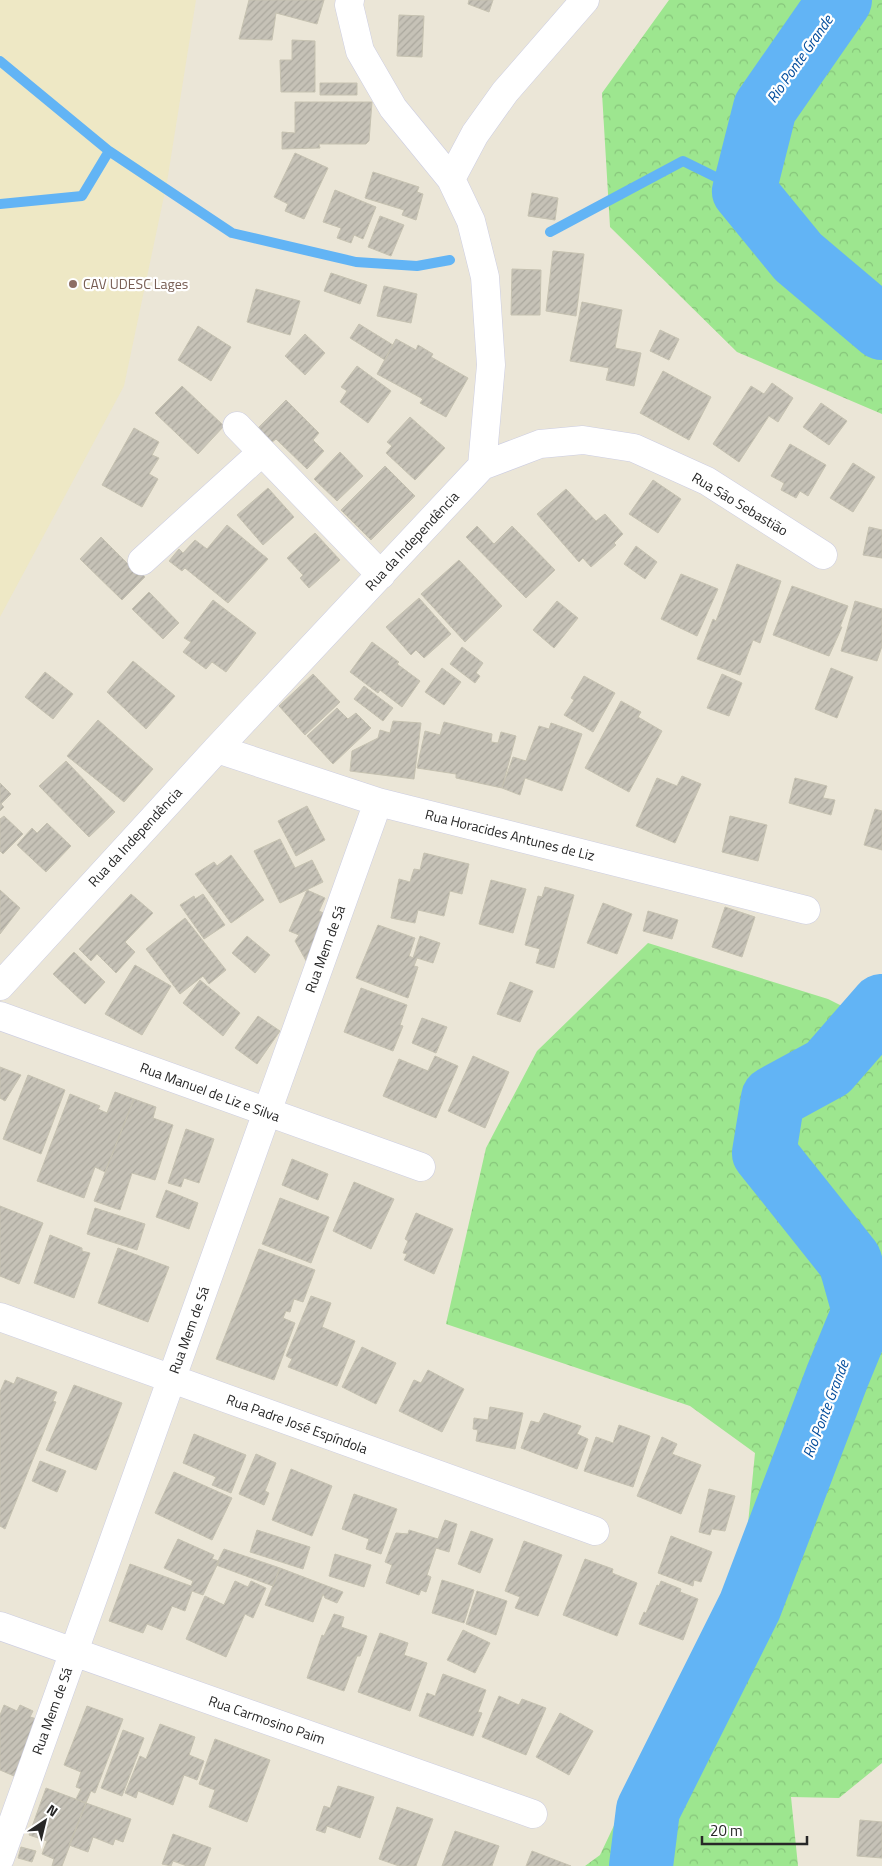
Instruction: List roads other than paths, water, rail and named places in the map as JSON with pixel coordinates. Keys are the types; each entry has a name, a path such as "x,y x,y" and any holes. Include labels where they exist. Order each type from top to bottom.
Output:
{"street":[{"path":"350,0 360,51 394,108 451,179 471,221 485,278 491,365 482,466"},
{"path":"451,179 475,134 505,92 585,0"},
{"path":"236,426 381,575"},
{"name":"Rua São Sebastião","path":"482,466 540,444 583,440 634,448 707,481 823,555"},
{"path":"142,561 262,452"},
{"name":"Rua da Independência","path":"0,986 217,749 482,466"},
{"name":"Rua Horacides Antunes de Liz","path":"217,749 378,802 806,910"},
{"name":"Rua Mem de Sá","path":"0,1858 378,802"},
{"name":"Rua Manuel de Liz e Silva","path":"0,1016 421,1167"},
{"name":"Rua Padre José Espíndola","path":"0,1316 595,1531"},
{"name":"Rua Carmosino Paim","path":"0,1626 533,1814"}],"waterway":[{"name":"Rio Ponte Grande","path":"840,0 765,108 744,191 798,257 882,328"},
{"path":"0,61 109,151 232,233 356,262 417,266 450,260"},
{"path":"0,204 82,196 109,151"},
{"path":"550,232 683,161 744,191"},
{"name":"Rio Ponte Grande","path":"641,1866 648,1810 750,1606 864,1311 850,1261 764,1153 773,1098 828,1068 882,1006"}],"place":[{"name":"CAV UDESC Lages","path":"73,284"}]}
